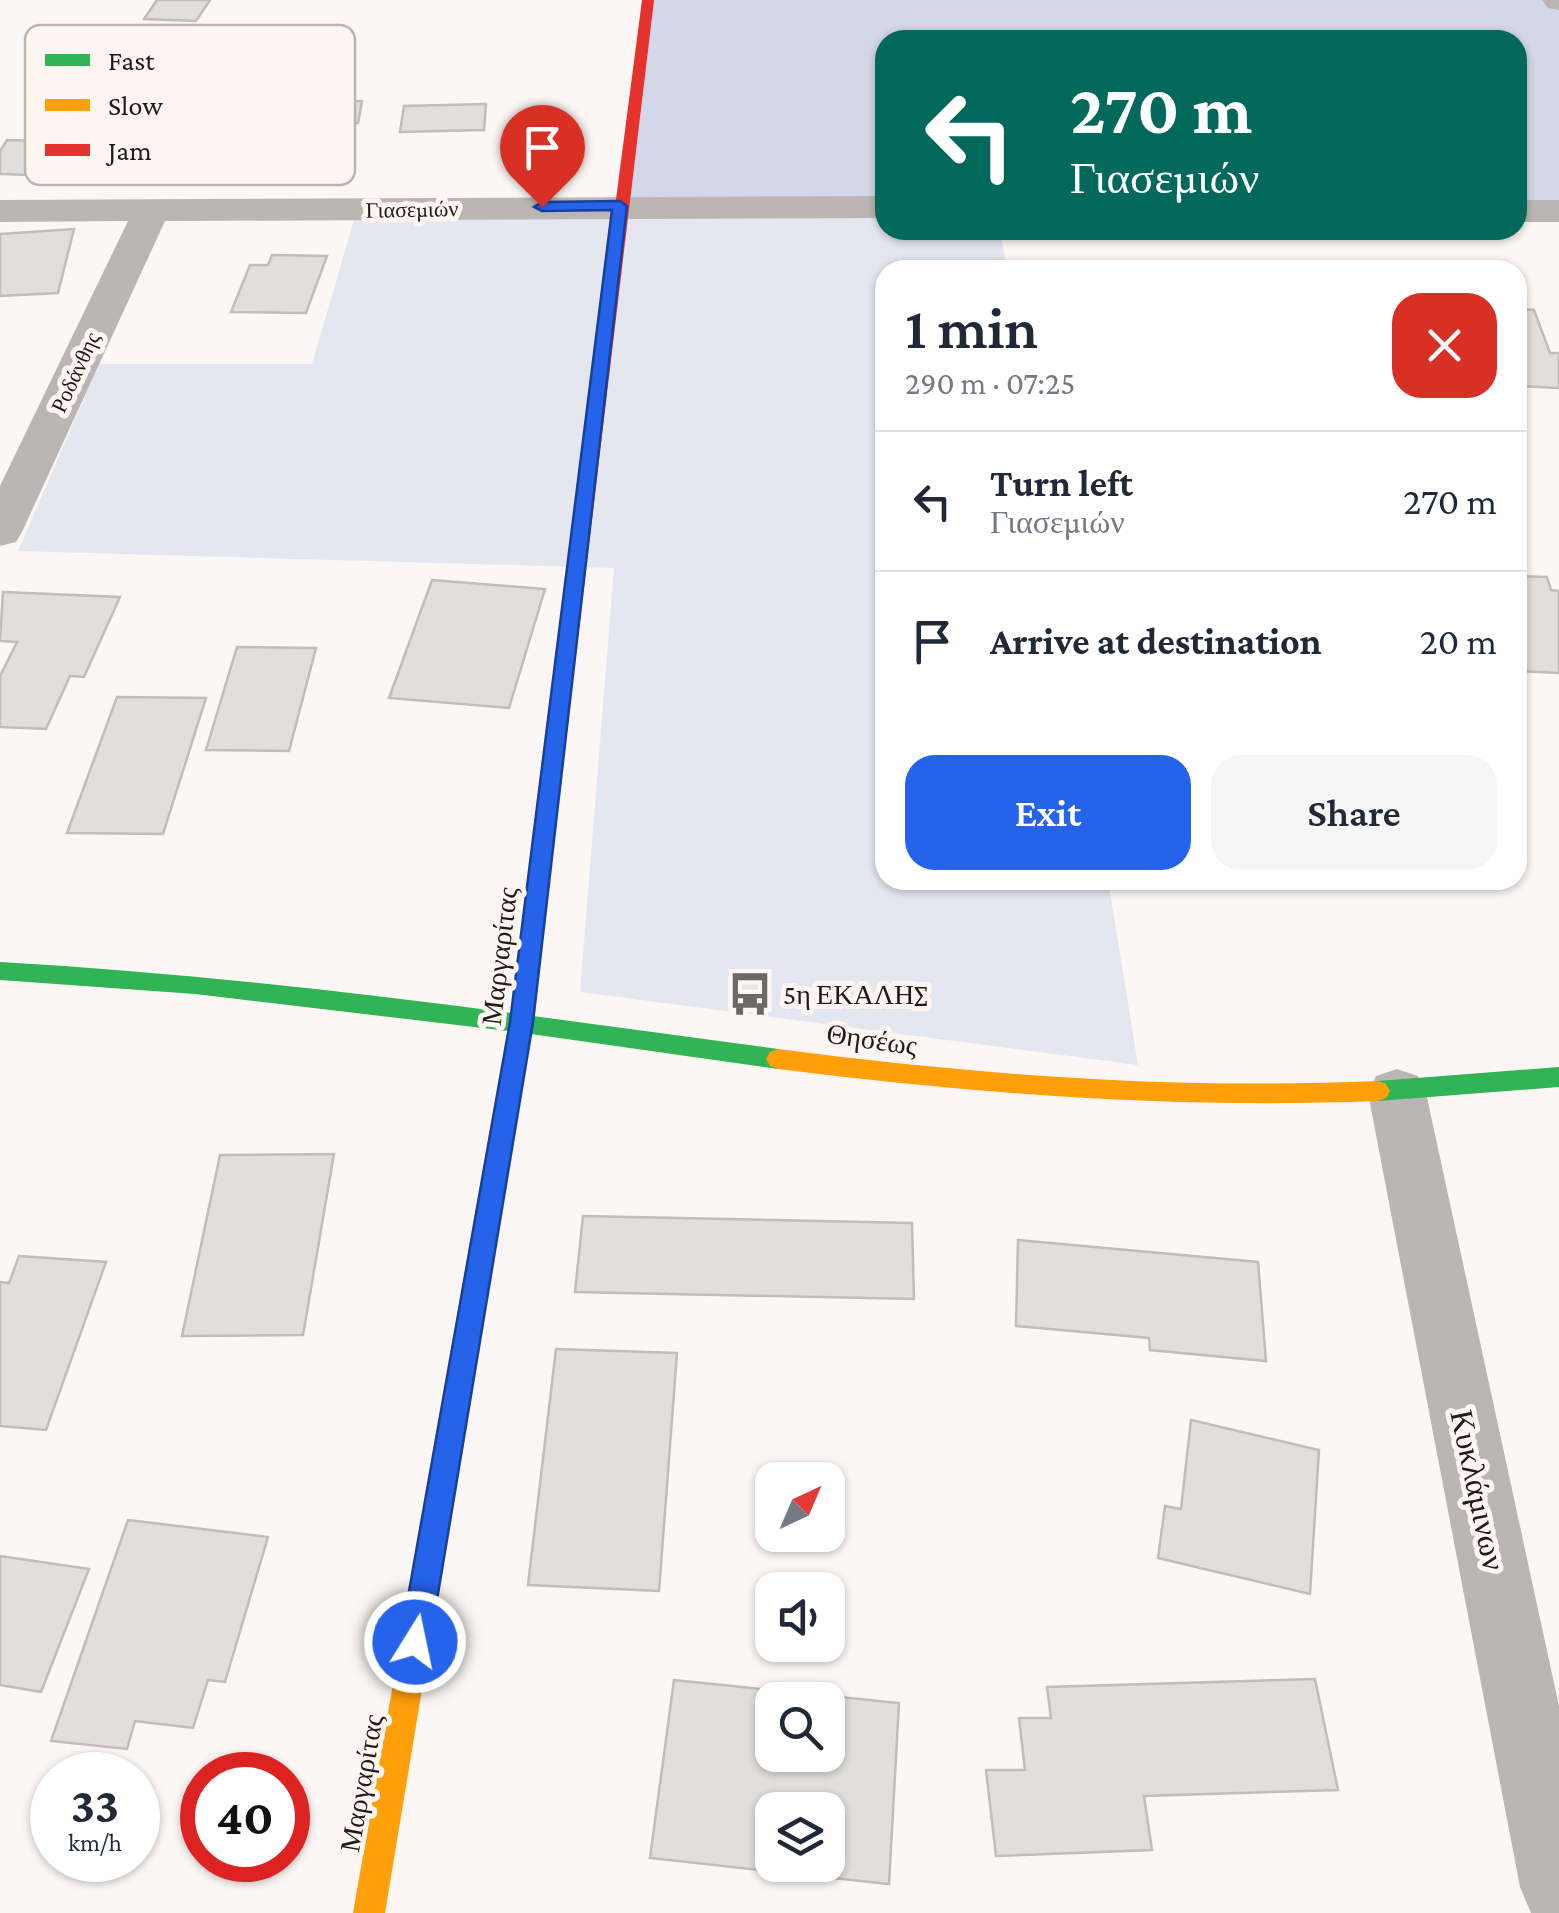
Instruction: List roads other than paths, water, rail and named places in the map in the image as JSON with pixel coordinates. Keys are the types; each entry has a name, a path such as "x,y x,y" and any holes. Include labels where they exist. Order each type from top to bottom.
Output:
{"street":[{"name":"Μαργαρίτας","path":"369,1913 522,1022 648,0"},
{"name":"Γιασεμιών","path":"0,211 875,207"},
{"path":"1527,211 1559,211"},
{"name":"Ροδάνθης","path":"0,532 151,212"},
{"name":"Θησέως","path":"0,971 91,974 522,1022 988,1085 1188,1096 1398,1093 1559,1077"},
{"name":"Κυκλάμινων","path":"1398,1093 1559,1887"}],"place":[{"name":"5η ΕΚΑΛΗΣ","path":"750,994"}]}
